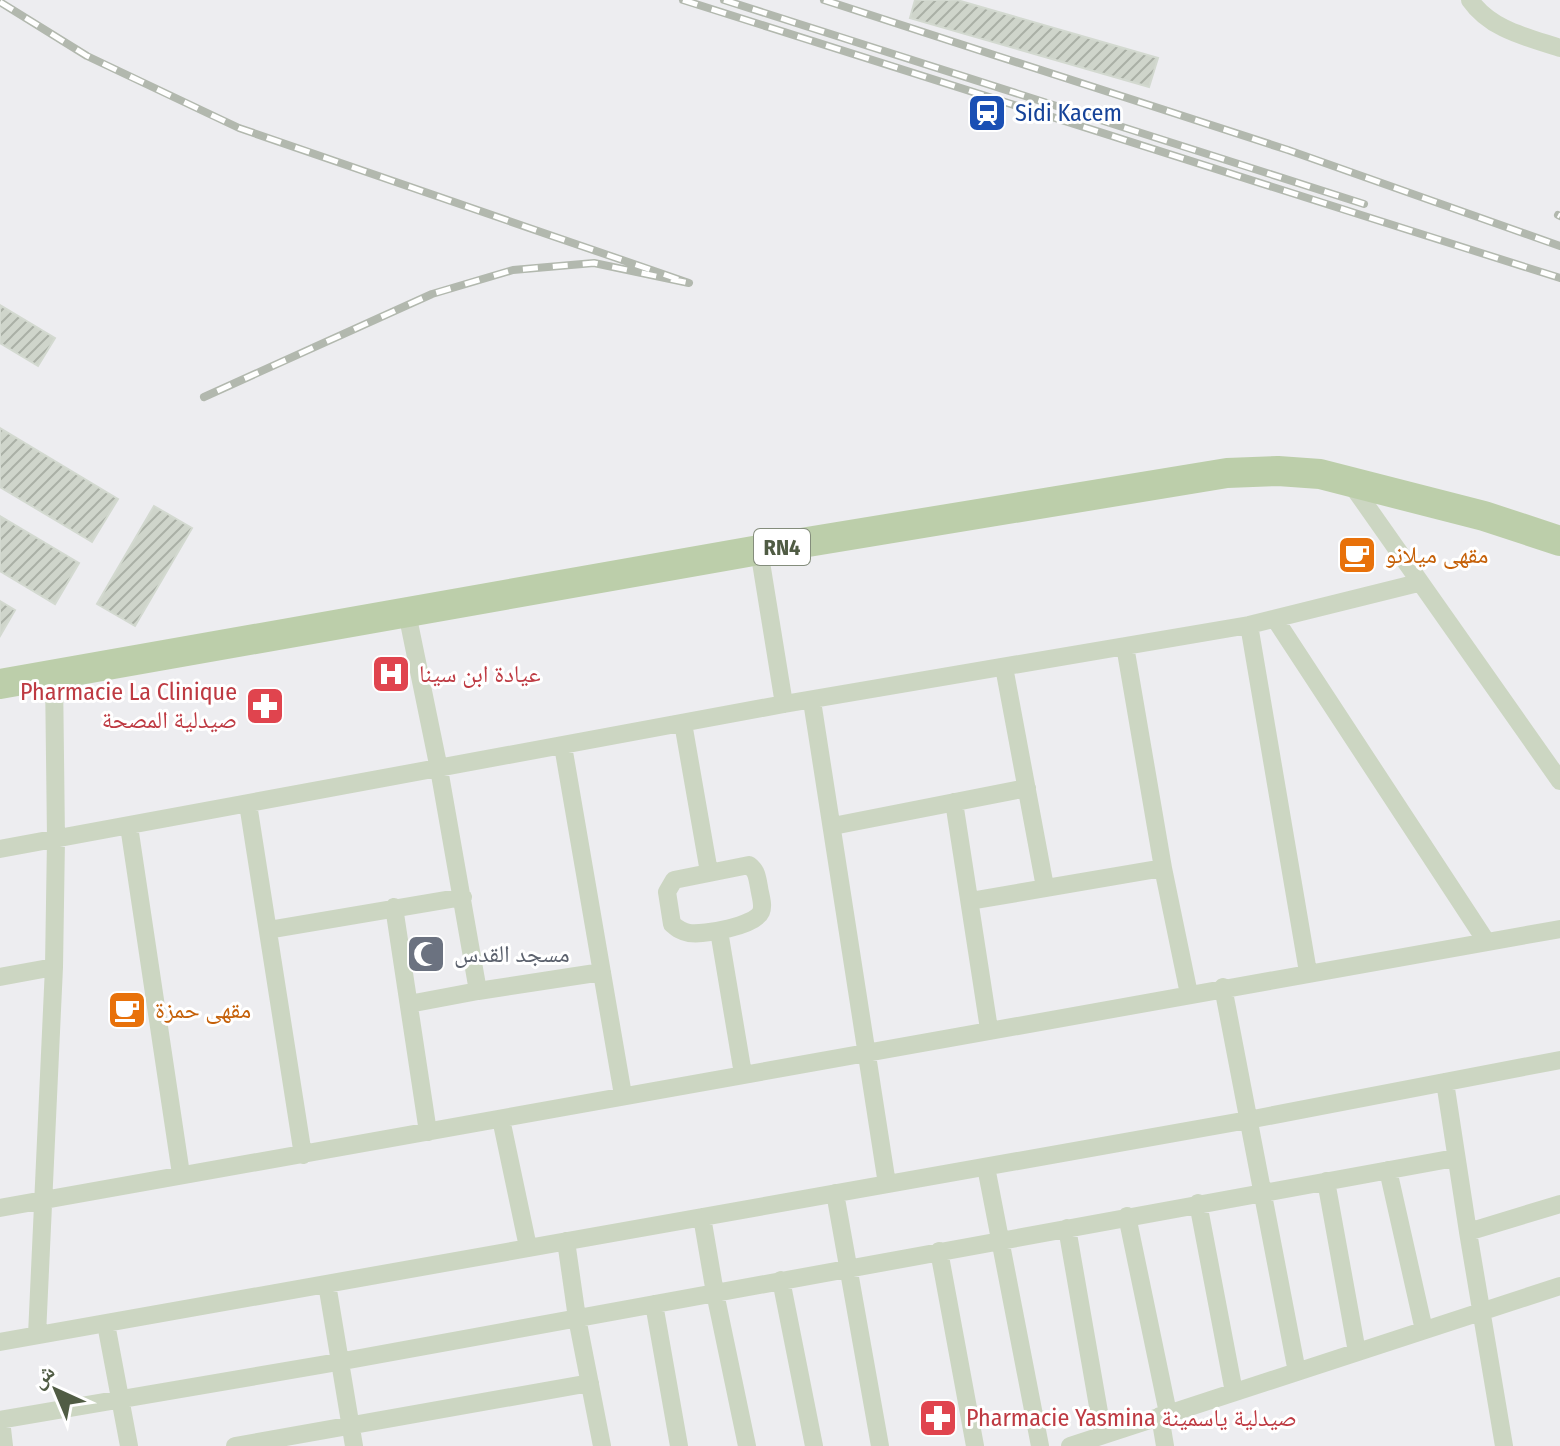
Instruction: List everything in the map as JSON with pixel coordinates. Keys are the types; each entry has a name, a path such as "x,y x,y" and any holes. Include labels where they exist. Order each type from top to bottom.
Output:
{"main road":[{"name":"RN4","path":"0,684 759,550 1227,473 1303,472 1349,481 1484,516 1560,541"}],"street":[{"path":"1470,0 1481,14 1498,26 1560,48"},
{"path":"1349,481 1560,781"},
{"path":"759,550 784,704"},
{"path":"0,849 784,704 1249,625 1418,583"},
{"path":"407,613 439,769 478,991"},
{"path":"1275,619 1486,941"},
{"path":"1249,625 1308,972"},
{"path":"1125,646 1163,868 1189,994"},
{"path":"1004,667 1045,887"},
{"path":"37,1335 54,967 54,674"},
{"path":"812,701 887,1184"},
{"path":"683,723 709,872"},
{"path":"563,746 623,1095"},
{"path":"833,826 1027,788"},
{"path":"954,802 989,1029"},
{"path":"248,804 303,1155"},
{"path":"129,826 181,1174"},
{"path":"750,866 756,873 762,905 755,920 719,931 693,934 672,924 667,901 668,888 674,880 709,872 750,866"},
{"path":"970,901 1163,868"},
{"path":"268,930 463,897"},
{"path":"394,907 428,1132"},
{"path":"0,1208 1560,929"},
{"path":"719,931 743,1074"},
{"path":"0,977 54,967"},
{"path":"409,1004 602,972"},
{"path":"1223,987 1297,1372"},
{"path":"0,1342 1248,1120 1560,1060"},
{"path":"1445,1082 1504,1446"},
{"path":"501,1119 528,1247"},
{"path":"4,1446 1,1420 338,1362 1455,1158"},
{"path":"986,1167 1040,1446"},
{"path":"1388,1170 1424,1330"},
{"path":"1326,1181 1357,1352"},
{"path":"835,1193 880,1446"},
{"path":"1198,1203 1234,1392"},
{"path":"1468,1232 1560,1204"},
{"path":"1127,1216 1164,1414 1165,1446"},
{"path":"702,1217 747,1446"},
{"path":"1067,1228 1103,1435"},
{"path":"566,1241 577,1318 602,1446"},
{"path":"939,1251 975,1446"},
{"path":"781,1280 814,1446"},
{"path":"327,1284 354,1446"},
{"path":"1070,1446 1560,1286"},
{"path":"654,1304 679,1446"},
{"path":"106,1324 129,1446"},
{"path":"235,1446 590,1383"}],"building":[{"path":"915,0 957,0 1158,58 1149,87 910,18"},
{"path":"0,305 55,338 38,366 0,343"},
{"path":"0,428 118,499 92,542 0,487"},
{"path":"154,506 192,528 135,626 97,604"},
{"path":"0,516 79,563 55,604 0,571"},
{"path":"0,601 15,610 0,636"}],"railway":[{"path":"683,0 1560,278"},
{"path":"724,0 1364,204"},
{"path":"824,0 1288,150 1560,246"},
{"path":"0,2 87,56 239,128 689,283 594,263 513,270 432,294 204,397"}],"place":[{"name":"Sidi Kacem","path":"987,113"},
{"name":"مقهى ميلانو","path":"1357,555"},
{"name":"عيادة ابن سينا","path":"391,674"},
{"name":"Pharmacie La Clinique صيدلية المصحة","path":"265,706"},
{"name":"مسجد القدس","path":"426,954"},
{"name":"مقهى حمزة","path":"127,1010"},
{"name":"Pharmacie Yasmina صيدلية ياسمينة","path":"938,1418"}]}
